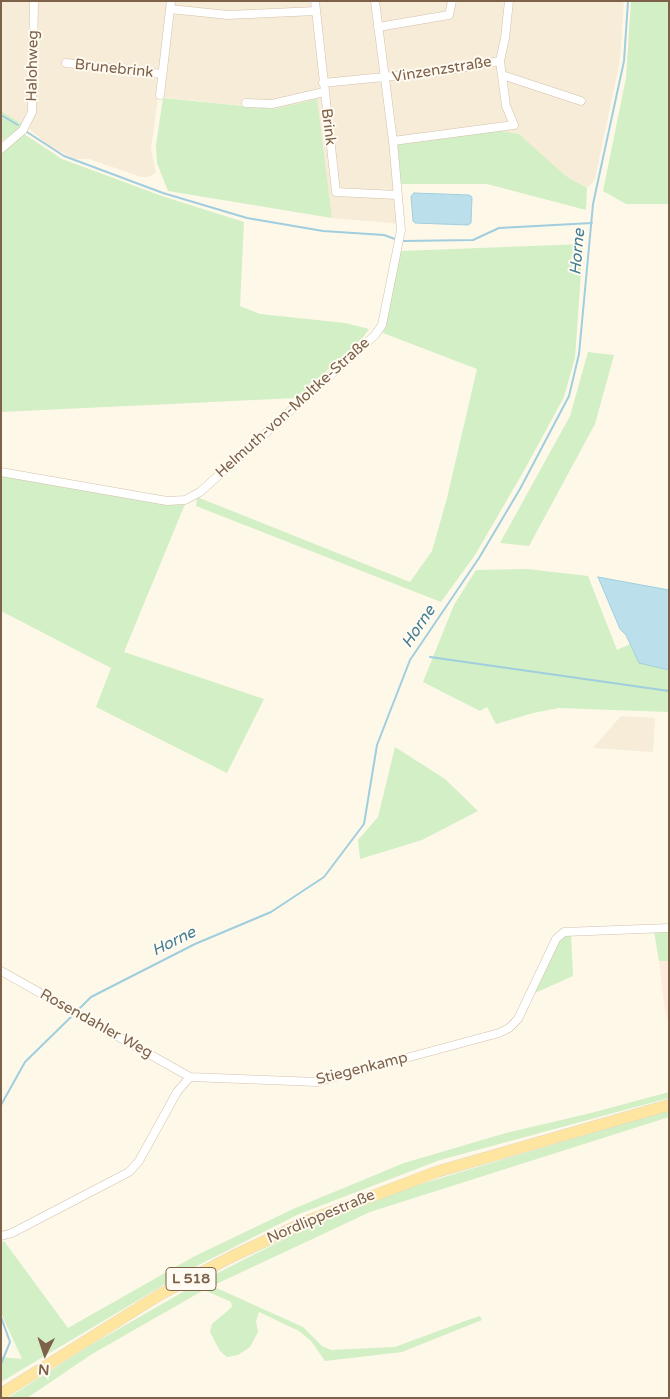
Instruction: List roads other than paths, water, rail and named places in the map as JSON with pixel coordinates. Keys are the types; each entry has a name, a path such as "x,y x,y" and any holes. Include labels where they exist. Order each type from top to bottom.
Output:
{"main road":[{"name":"Nordlippestraße","path":"1,1394 161,1294 233,1256 310,1220 436,1172 669,1104"}],"street":[{"name":"Halohweg","path":"1,149 23,130 32,112 34,1"},
{"name":"Brink","path":"315,1 336,192 397,195"},
{"name":"Helmuth-von-Moltke-Straße","path":"1,472 167,502 186,500 196,495 375,336 382,325 401,230 393,141 375,1"},
{"path":"378,27 449,15 452,1"},
{"name":"Vinzenzstraße","path":"323,84 385,78 500,61 509,1"},
{"path":"160,95 170,5 228,15 316,11"},
{"path":"393,141 514,124 506,106 500,61"},
{"name":"Brunebrink","path":"66,63 162,74"},
{"path":"502,76 581,101"},
{"path":"246,104 272,104 324,92"},
{"name":"Stiegenkamp","path":"190,1077 317,1082 499,1033 509,1028 518,1019 556,939 564,932 669,928"},
{"name":"Rosendahler Weg","path":"1,971 190,1077"},
{"path":"1,1236 12,1234 129,1172 139,1161 177,1092 190,1077"}],"water":[{"path":"414,193 469,195 472,197 471,223 468,225 415,223 413,221 411,196"},
{"path":"598,577 669,590 669,670 639,663 626,635 620,629"}],"waterway":[{"name":"Horne","path":"77,1011 91,997 195,944 271,912 324,877 364,824 377,745 410,660 479,558 520,489 569,396 579,354 593,204 624,61 628,1"},
{"path":"1,115 18,125"},
{"path":"27,132 64,156 163,193 247,218 323,231 384,235 395,239"},
{"path":"403,241 473,240 499,228 592,223"},
{"path":"430,657 669,691"},
{"name":"Horne","path":"1,1105 25,1062 74,1014"},
{"name":"Horne","path":"1,1317 10,1342 1,1364"}]}
